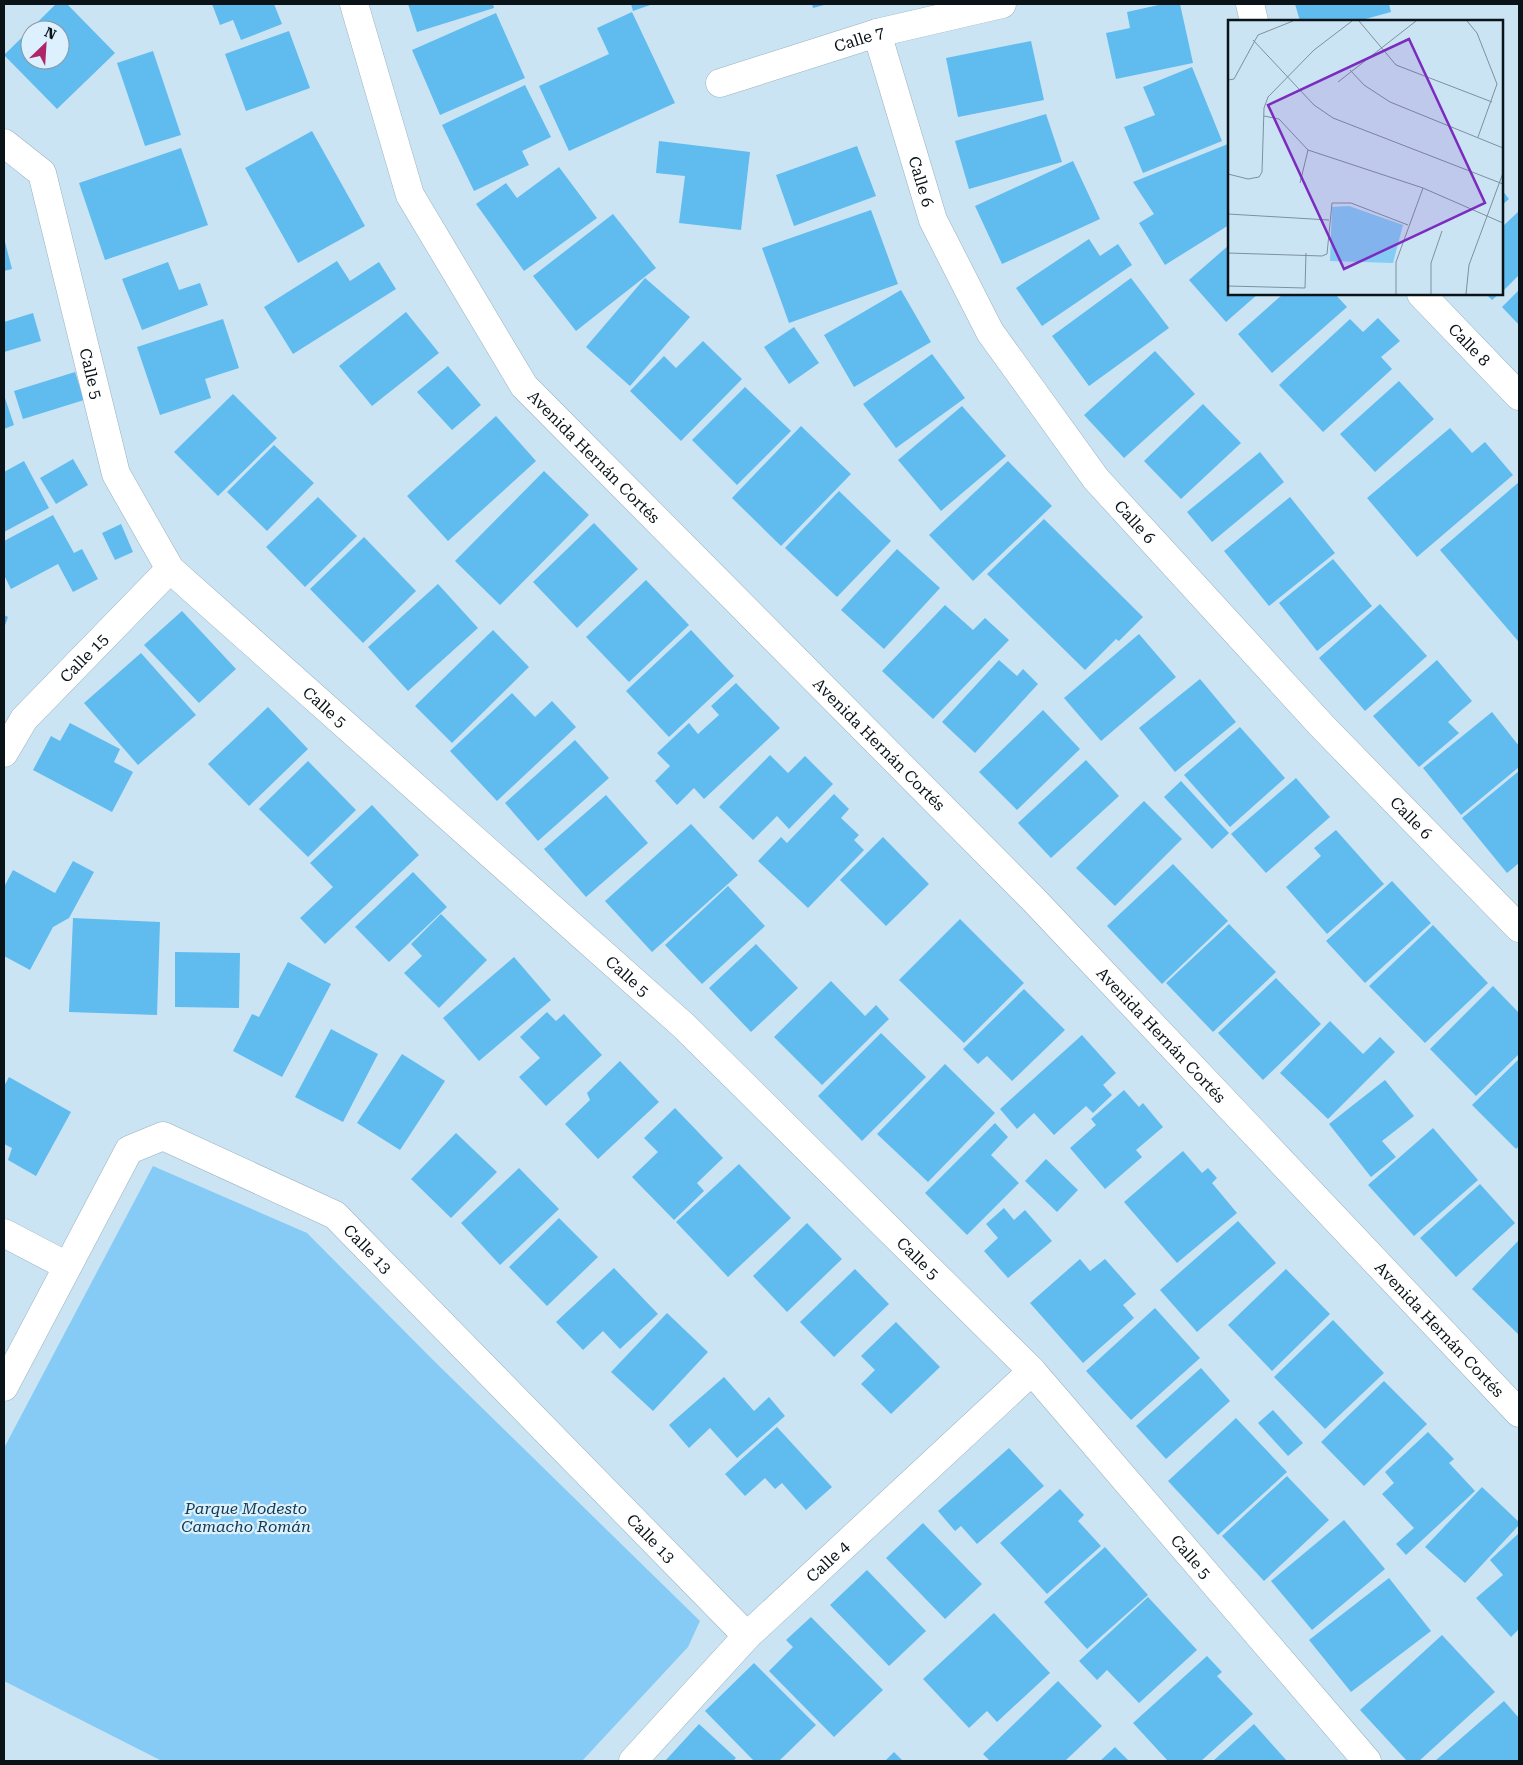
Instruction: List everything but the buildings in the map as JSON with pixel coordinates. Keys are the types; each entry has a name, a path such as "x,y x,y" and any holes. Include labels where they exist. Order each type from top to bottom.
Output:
{"street":[{"name":"Avenida Hernán Cortés","path":"354,4 410,195 524,386 1034,900 1519,1413"},
{"name":"Calle 7","path":"720,83 877,33 1002,4"},
{"path":"1250,4 1254,20"},
{"name":"Calle 6","path":"877,33 933,220 990,332 1096,479 1322,726 1519,928"},
{"name":"Calle 5","path":"4,143 42,173 116,474 170,569 684,1026 1032,1371 1367,1761"},
{"name":"Calle 8","path":"1422,295 1519,396"},
{"name":"Calle 15","path":"4,753 24,719 170,569"},
{"name":"Calle 13","path":"4,1387 129,1150 163,1136 335,1215 747,1636"},
{"path":"4,1233 67,1266"},
{"name":"Calle 4","path":"633,1761 747,1636 1032,1371"}],"green space":[{"name":"Parque Modesto Camacho Román","path":"153,1166 307,1233 433,1360 700,1621 688,1647 582,1761 162,1761 4,1681 4,1448"}]}
